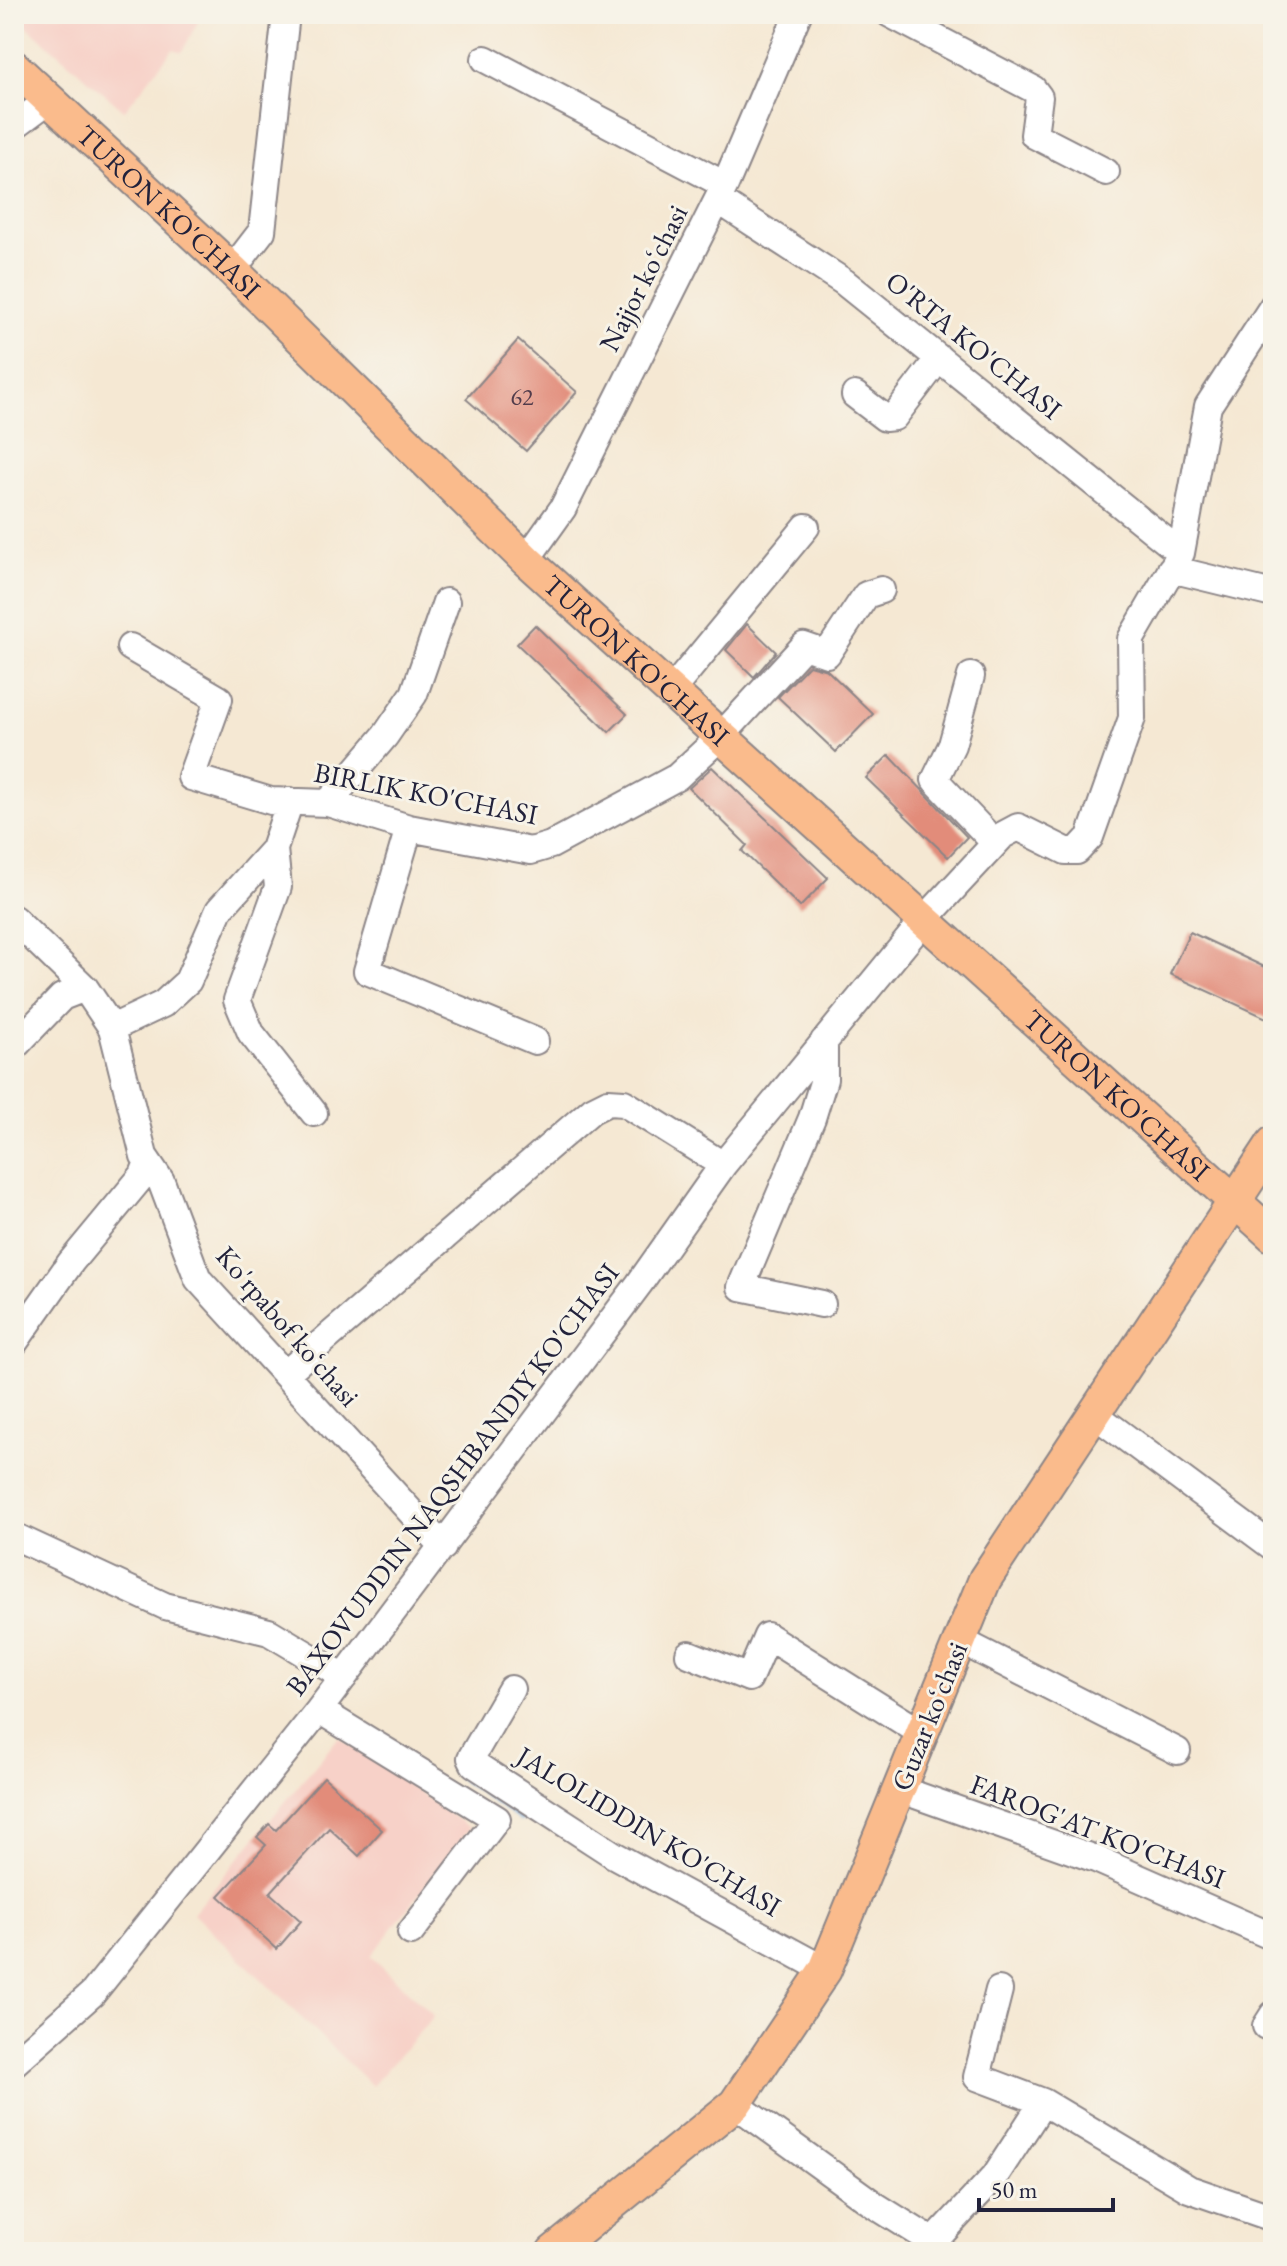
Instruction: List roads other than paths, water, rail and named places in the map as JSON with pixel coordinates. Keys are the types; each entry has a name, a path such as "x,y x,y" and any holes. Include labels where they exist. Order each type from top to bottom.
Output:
{"main road":[{"name":"TURON KO'CHASI","path":"14,67 232,270 526,560 1273,1236"},
{"name":"Guzar koʻchasi","path":"553,2252 735,2104 825,1970 985,1579 1273,1143"}],"street":[{"path":"232,270 262,231 286,14"},
{"name":"Najjor koʻchasi","path":"526,560 563,508 722,192 798,14"},
{"path":"890,14 1033,89 1039,97 1034,135 1106,172"},
{"name":"O'RTA KO'CHASI","path":"485,59 722,192 844,282 939,358 1176,561"},
{"path":"14,126 49,100"},
{"path":"971,676 952,745 935,780 995,843 1018,827 1066,851 1077,851 1090,837 1132,718 1131,639 1176,561 1208,406 1273,306"},
{"path":"855,395 885,418 894,417 939,358"},
{"path":"671,691 806,527"},
{"path":"1176,561 1273,594"},
{"name":"BIRLIK KO'CHASI","path":"112,1028 163,1004 188,981 219,910 250,872 274,849 290,801 328,803 409,828 531,851 543,849 664,786 721,736 804,646 827,654 866,595 881,590"},
{"path":"328,803 385,736 414,694 446,602"},
{"path":"130,647 219,699 191,777 271,801 290,801"},
{"path":"409,828 367,971 535,1041"},
{"name":"BAXOVUDDIN NAQSHBANDIY KO'CHASI","path":"14,2063 93,1993 319,1710 639,1284 723,1165 925,919 995,843"},
{"path":"274,849 278,887 237,1000 251,1033 314,1113"},
{"name":"Ko'rpabof koʻchasi","path":"14,919 85,988 112,1028 148,1162 161,1181 198,1279 443,1547"},
{"path":"14,1047 62,997 85,988"},
{"path":"822,1304 741,1287 812,1118 824,1079 824,1041"},
{"path":"285,1374 592,1110 608,1102 624,1103 723,1165"},
{"path":"14,1343 71,1262 143,1175 148,1162"},
{"path":"1094,1414 1273,1547"},
{"path":"14,1536 165,1606 269,1632 344,1677"},
{"path":"689,1654 749,1678 767,1636 920,1732"},
{"path":"959,1640 1177,1751"},
{"name":"JALOLIDDIN KO'CHASI","path":"511,1689 471,1758 474,1764 614,1855 825,1970"},
{"path":"319,1710 497,1819 411,1932"},
{"name":"FAROG'AT KO'CHASI","path":"899,1789 1096,1859 1273,1937"},
{"path":"999,1990 977,2077 1043,2102 1189,2189 1273,2218"},
{"path":"735,2104 929,2248 995,2176 1043,2102"}],"waterway":[{"path":"463,1771 522,1812"}]}
